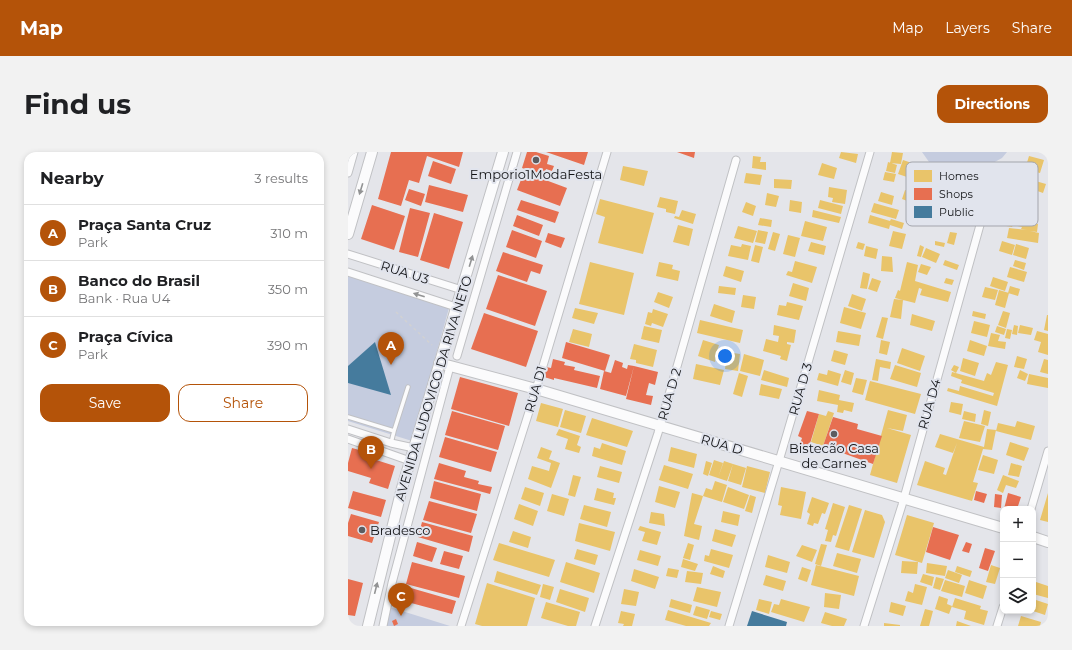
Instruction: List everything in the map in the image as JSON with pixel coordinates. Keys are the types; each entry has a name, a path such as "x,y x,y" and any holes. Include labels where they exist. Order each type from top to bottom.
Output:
{"street":[{"path":"348,173 354,152"},
{"path":"348,234 372,152"},
{"name":"AVENIDA LUDOVICO DA RIVA NETO","path":"368,626 410,461 504,152"},
{"path":"457,356 517,152"},
{"name":"RUA D1","path":"461,626 536,389 607,152"},
{"name":"RUA D 3","path":"729,626 780,461 870,152"},
{"name":"RUA D 2","path":"596,626 660,426 736,160"},
{"name":"RUA D4","path":"864,626 903,499 980,226"},
{"name":"RUA U3","path":"348,254 462,290"},
{"name":"RUA U3","path":"348,272 456,307"},
{"name":"RUA D","path":"440,363 536,389 1000,527"},
{"path":"383,626 392,583 449,370"},
{"path":"410,461 348,439 350,429 391,443 414,448"},
{"path":"1032,506 1048,451"},
{"path":"1036,538 1048,542"},
{"path":"997,626 1001,614"}],"lane":[{"path":"391,443 408,387"},
{"path":"348,418 394,431"},
{"path":"350,429 357,420"}],"path":[{"path":"396,312 432,345"}],"shaded area":[{"path":"922,152 1007,152 1002,158 995,162 929,162"},
{"path":"348,276 449,308 412,441 348,421"},
{"path":"386,606 450,626 382,626"}],"building: Homes":[{"path":"841,152 858,154 856,163 839,158"},
{"path":"892,152 903,153 901,164 890,163"},
{"path":"753,156 761,157 760,162 766,162 766,170 752,168"},
{"path":"1029,156 1044,160 1040,173 1038,172 1038,162 1027,162"},
{"path":"903,160 909,162 906,162 906,177 898,174"},
{"path":"888,162 897,165 895,173 886,171"},
{"path":"822,163 837,168 834,179 818,175"},
{"path":"623,166 648,171 644,186 620,180"},
{"path":"885,172 896,174 894,182 883,180"},
{"path":"746,173 762,175 760,185 744,183"},
{"path":"774,179 792,180 791,189 774,188"},
{"path":"1038,182 1046,184 1043,193 1038,191"},
{"path":"829,187 847,190 845,204 832,202 833,198 828,197"},
{"path":"905,190 906,190 906,200 902,199"},
{"path":"881,192 894,196 892,205 878,201"},
{"path":"767,193 779,196 776,207 765,205"},
{"path":"660,197 678,201 675,214 666,212 666,209 657,207"},
{"path":"600,199 654,213 643,254 598,243 605,217 596,214"},
{"path":"790,200 802,202 801,213 789,211"},
{"path":"820,200 843,206 841,214 818,208"},
{"path":"746,202 756,206 753,216 742,212"},
{"path":"874,203 899,210 896,219 871,212"},
{"path":"682,210 696,214 693,224 674,218 675,216 679,217"},
{"path":"813,210 841,217 839,223 812,217"},
{"path":"870,215 890,221 891,219 904,223 902,229 890,225 889,229 868,223"},
{"path":"760,218 772,220 771,227 758,225"},
{"path":"805,221 827,227 823,241 801,236"},
{"path":"678,225 693,229 689,246 673,242"},
{"path":"738,226 757,231 753,243 734,238"},
{"path":"1018,226 1038,226 1037,232 1030,231 1039,233 1038,243 1007,238 1009,228 1027,230 1021,229 1022,227"},
{"path":"758,230 768,232 765,244 755,242"},
{"path":"893,231 906,234 902,249 889,246"},
{"path":"773,232 780,234 775,251 768,249"},
{"path":"950,232 957,233 954,245 947,243"},
{"path":"788,235 800,238 795,257 783,254"},
{"path":"935,241 945,243 944,247 935,245"},
{"path":"1002,241 1015,245 1012,255 999,251"},
{"path":"811,242 826,246 824,255 808,251"},
{"path":"858,242 865,244 863,250 856,248"},
{"path":"742,244 751,246 748,260 728,256 731,245 741,247"},
{"path":"1016,244 1029,248 1026,259 1013,255"},
{"path":"755,245 763,247 759,263 751,261"},
{"path":"920,245 924,247 921,257 917,256"},
{"path":"866,246 878,249 876,259 864,256"},
{"path":"926,248 940,254 936,263 922,257"},
{"path":"882,256 892,257 893,272 881,271"},
{"path":"945,260 959,265 957,270 943,265"},
{"path":"1015,260 1026,263 1024,270 1013,266"},
{"path":"795,261 817,267 812,283 786,275 788,271 792,272"},
{"path":"590,262 634,273 624,315 579,304"},
{"path":"659,262 673,265 672,269 680,271 678,281 656,276"},
{"path":"907,262 918,265 915,281 951,292 948,302 920,295 922,289 919,288 915,303 895,298 898,290 900,291"},
{"path":"921,264 931,267 927,275 918,272"},
{"path":"726,266 744,271 741,282 723,276"},
{"path":"1010,267 1027,272 1024,282 1007,277"},
{"path":"863,272 870,274 867,289 860,288"},
{"path":"993,277 1008,282 1005,291 990,286"},
{"path":"872,278 881,281 877,292 868,289"},
{"path":"946,278 954,280 952,285 944,283"},
{"path":"793,283 809,288 806,301 789,296"},
{"path":"719,286 736,288 735,295 718,293"},
{"path":"1010,286 1020,289 1018,296 1008,293"},
{"path":"985,287 998,290 995,300 982,297"},
{"path":"999,290 1009,293 1005,308 995,305"},
{"path":"658,292 673,297 669,308 654,302"},
{"path":"852,294 866,299 862,311 848,306"},
{"path":"743,295 756,297 754,309 741,307"},
{"path":"894,299 903,300 901,319 890,317"},
{"path":"787,302 803,306 799,320 777,315 779,305 786,306"},
{"path":"714,304 735,311 732,323 710,316"},
{"path":"844,307 866,313 861,329 840,323"},
{"path":"575,308 598,313 594,324 572,318"},
{"path":"653,309 668,314 663,327 652,323 651,326 645,324 648,312 652,313"},
{"path":"973,311 986,314 985,319 972,316"},
{"path":"1003,311 1010,313 1006,328 998,325"},
{"path":"912,314 935,321 932,331 910,325"},
{"path":"1048,315 1048,331 1044,330"},
{"path":"882,317 888,318 883,339 876,337"},
{"path":"700,320 743,330 740,343 697,333"},
{"path":"974,321 990,325 987,337 971,333"},
{"path":"774,325 796,330 794,343 787,342 787,344 791,345 787,361 780,359 781,356 763,351 766,339 778,342 779,336 773,335"},
{"path":"1014,325 1018,326 1017,335 1012,334"},
{"path":"1020,325 1033,328 1031,335 1018,333"},
{"path":"644,326 662,330 659,343 641,339"},
{"path":"997,326 1006,329 1004,335 995,332"},
{"path":"573,329 592,334 589,347 569,342"},
{"path":"1007,329 1012,330 1010,339 1005,338"},
{"path":"838,331 861,335 859,346 836,342"},
{"path":"1037,331 1048,334 1048,355 1038,352 1041,342 1034,340"},
{"path":"991,333 1000,335 998,341 1006,342 1005,349 988,346"},
{"path":"703,340 719,345 717,351 723,352 721,358 716,356 715,362 698,356"},
{"path":"881,340 890,342 887,355 879,353"},
{"path":"970,340 987,346 984,356 967,351"},
{"path":"634,344 657,350 653,367 636,363 636,360 630,359"},
{"path":"902,348 925,356 920,371 897,363"},
{"path":"834,350 848,354 845,365 831,361"},
{"path":"727,352 740,354 738,371 725,369"},
{"path":"744,354 764,360 760,376 740,371"},
{"path":"1017,356 1027,359 1024,369 1014,367"},
{"path":"963,358 979,363 975,376 960,371"},
{"path":"876,359 891,362 890,369 880,367 878,381 872,380"},
{"path":"1044,359 1048,360 1048,374 1040,372"},
{"path":"996,362 1008,365 997,406 947,391 948,388 959,391 960,386 993,396 994,393 961,383 962,380 951,376 952,372 984,381 987,373 991,375"},
{"path":"696,364 724,370 720,385 693,379"},
{"path":"895,365 921,373 917,387 890,379"},
{"path":"954,365 959,367 956,373 951,370"},
{"path":"764,370 789,378 787,387 761,380"},
{"path":"828,370 841,374 838,386 817,380 819,373 827,375"},
{"path":"845,370 854,373 851,385 841,382"},
{"path":"1020,370 1028,374 1025,381 1017,378"},
{"path":"739,373 748,376 742,397 733,394"},
{"path":"1029,374 1048,378 1048,388 1027,384"},
{"path":"856,378 867,380 863,395 852,392"},
{"path":"870,381 921,394 915,414 865,400"},
{"path":"761,384 782,389 779,399 759,395"},
{"path":"819,390 840,395 839,400 854,403 852,412 844,410 843,413 837,412 838,405 817,401"},
{"path":"951,402 963,404 961,415 949,412"},
{"path":"541,403 563,409 558,427 536,421"},
{"path":"565,410 586,416 581,433 560,427"},
{"path":"888,410 907,415 903,431 887,428 911,435 897,483 870,475"},
{"path":"984,410 991,412 988,426 981,424"},
{"path":"828,411 834,413 823,446 811,442 819,414 826,416"},
{"path":"964,411 976,414 975,422 962,419"},
{"path":"592,418 633,431 627,447 586,435"},
{"path":"964,421 985,426 980,442 959,438"},
{"path":"1017,421 1035,426 1031,440 996,431 998,423 1015,427"},
{"path":"559,429 580,436 577,445 581,447 579,453 565,449 568,439 556,435"},
{"path":"987,429 996,430 992,450 983,449 973,482 978,483 972,501 917,485 925,461 945,468 943,474 946,475 957,443 953,453 935,447 940,434 984,447"},
{"path":"1010,442 1029,448 1024,461 1006,455"},
{"path":"602,443 626,451 622,465 592,456 594,447 600,449"},
{"path":"541,447 552,451 549,459 560,463 551,488 528,479 532,466 549,471 551,463 537,458"},
{"path":"671,447 697,454 694,468 668,461"},
{"path":"983,455 998,460 994,474 978,470"},
{"path":"714,460 723,463 718,478 709,475"},
{"path":"706,461 712,463 708,476 703,474"},
{"path":"724,461 733,464 727,481 718,478"},
{"path":"1011,463 1022,466 1019,477 1008,475"},
{"path":"733,464 746,468 741,485 728,481"},
{"path":"664,465 693,474 688,489 659,480"},
{"path":"600,466 622,472 619,483 597,477"},
{"path":"747,466 770,472 765,493 742,487"},
{"path":"573,475 581,477 575,497 568,495"},
{"path":"1003,475 1019,481 1016,488 1006,485 1003,493 997,490"},
{"path":"715,481 727,485 722,502 703,496 706,488 712,490"},
{"path":"659,486 680,492 675,508 655,502"},
{"path":"525,487 544,493 540,506 521,499"},
{"path":"728,487 749,495 744,509 723,502"},
{"path":"781,487 806,492 801,519 780,515 782,506 778,505"},
{"path":"597,488 614,493 613,498 616,498 614,505 594,500"},
{"path":"692,493 703,496 694,524 702,526 699,540 684,536"},
{"path":"1048,493 1048,522 1040,520"},
{"path":"552,494 569,499 564,516 547,511"},
{"path":"750,495 756,497 752,513 745,511"},
{"path":"812,497 829,503 825,514 822,513 818,524 814,523 813,526 807,524 810,514 807,512"},
{"path":"833,503 845,507 836,536 833,535 831,542 825,541 828,530 825,529"},
{"path":"519,504 538,511 533,526 514,519"},
{"path":"584,505 611,512 607,527 580,519"},
{"path":"849,505 862,509 849,551 835,547"},
{"path":"865,510 882,515 885,522 874,558 852,552"},
{"path":"723,511 740,515 738,526 721,522"},
{"path":"651,512 664,514 665,526 649,523"},
{"path":"907,515 934,523 922,563 895,555"},
{"path":"579,523 615,532 610,551 575,541"},
{"path":"640,526 661,532 657,545 642,541 645,532 638,530"},
{"path":"715,529 736,535 732,547 712,541"},
{"path":"513,531 531,537 528,548 509,542"},
{"path":"499,543 555,560 549,577 493,560"},
{"path":"688,543 694,545 690,560 683,558"},
{"path":"821,544 827,545 821,566 815,564"},
{"path":"802,545 817,550 812,562 796,556"},
{"path":"577,549 598,555 595,565 574,559"},
{"path":"711,549 733,555 729,568 704,561 705,555 709,556"},
{"path":"640,550 661,556 658,566 637,560"},
{"path":"837,553 861,559 857,573 833,566"},
{"path":"768,555 790,562 787,573 765,567"},
{"path":"683,559 698,564 695,571 681,567"},
{"path":"902,561 918,562 917,574 901,573"},
{"path":"566,562 600,573 594,593 560,582"},
{"path":"927,563 947,566 945,576 926,573"},
{"path":"816,565 859,576 854,596 811,585"},
{"path":"991,565 1000,568 995,584 986,582"},
{"path":"713,566 725,571 723,578 710,574"},
{"path":"957,566 972,571 970,577 955,572"},
{"path":"802,567 811,570 807,582 798,579"},
{"path":"668,568 679,570 677,578 666,576"},
{"path":"634,569 659,577 655,589 631,581"},
{"path":"948,570 962,575 959,583 945,578"},
{"path":"497,571 541,585 537,595 494,582"},
{"path":"687,571 703,573 701,584 685,582"},
{"path":"923,574 934,577 932,586 920,582"},
{"path":"766,575 786,581 783,591 763,585"},
{"path":"936,577 944,579 940,590 933,588"},
{"path":"945,580 965,586 962,597 941,591"},
{"path":"969,580 987,586 983,599 965,593"},
{"path":"1036,582 1048,586 1048,598 1036,595"},
{"path":"487,583 535,598 527,626 482,626 475,624"},
{"path":"543,584 554,587 550,600 540,597"},
{"path":"915,584 927,587 922,605 905,601 908,591 913,593"},
{"path":"697,587 721,592 717,607 693,601"},
{"path":"560,589 589,598 585,612 556,602"},
{"path":"624,589 639,592 636,606 621,604"},
{"path":"825,593 841,595 839,609 824,607"},
{"path":"939,596 948,599 947,604 952,606 949,614 935,609"},
{"path":"955,598 981,606 980,609 988,611 984,625 964,619 966,611 952,607"},
{"path":"671,599 692,605 690,613 669,607"},
{"path":"759,599 772,602 769,614 756,610"},
{"path":"781,599 810,607 804,622 771,612 774,604 779,605"},
{"path":"1036,600 1048,604 1045,615 1036,612"},
{"path":"546,602 580,612 576,626 568,626 541,618"},
{"path":"891,602 906,606 903,616 889,612"},
{"path":"696,606 710,610 707,619 693,615"},
{"path":"925,609 933,611 929,626 920,626"},
{"path":"668,610 711,623 709,626 686,626 665,620"},
{"path":"621,611 635,614 632,626 623,626 624,624 618,623"},
{"path":"711,611 722,614 720,620 709,617"},
{"path":"825,612 847,619 844,626 832,626 821,623"},
{"path":"1021,616 1041,622 1040,626 1018,626"},
{"path":"957,621 971,626 956,626"},
{"path":"884,623 900,625 900,626 884,626"}],"building: Shops":[{"path":"391,152 463,152 459,167 427,156 419,183 409,180 401,206 378,199"},
{"name":"Emporio1ModaFesta","path":"527,152 536,152 549,156 547,164 554,166 552,171 546,169 544,175 522,168"},
{"path":"546,152 588,152 584,165"},
{"path":"677,152 695,152 694,158"},
{"path":"433,161 456,169 451,184 428,176"},
{"path":"524,172 567,188 560,206 517,190"},
{"path":"429,185 468,195 463,212 425,202"},
{"path":"409,189 425,194 421,206 405,200"},
{"path":"521,200 559,212 555,223 517,210"},
{"path":"372,205 405,216 394,250 361,239"},
{"path":"410,208 430,213 418,257 399,252"},
{"path":"434,213 463,222 449,269 420,260"},
{"path":"517,215 543,225 539,236 513,226"},
{"path":"512,230 542,241 536,258 506,247"},
{"path":"548,233 565,238 561,248 545,242"},
{"path":"503,252 543,265 540,274 531,271 527,282 496,271"},
{"path":"498,275 547,291 535,326 486,309"},
{"path":"484,313 538,331 526,367 471,349"},
{"path":"566,342 610,355 605,371 562,358"},
{"path":"553,359 565,362 564,365 575,367 574,370 600,376 597,388 544,377 546,367 551,368"},
{"path":"615,360 623,363 622,367 627,369 628,365 634,366 626,396 600,389 604,371 611,373"},
{"path":"634,366 658,372 655,385 649,383 646,395 653,396 651,405 626,399"},
{"path":"460,377 518,393 509,426 451,409"},
{"path":"452,411 505,426 498,450 445,435"},
{"path":"807,411 819,414 808,450 799,447 802,438 798,436"},
{"path":"833,417 858,424 857,429 882,436 873,464 823,446"},
{"path":"445,437 497,452 491,472 439,457"},
{"path":"352,448 374,454 373,459 395,466 388,489 369,483 371,478 348,471 348,463"},
{"path":"439,463 466,471 464,477 479,481 478,484 492,487 490,494 434,479"},
{"path":"434,481 481,494 477,511 430,498"},
{"path":"353,491 386,500 381,517 348,508"},
{"path":"976,491 987,494 984,503 974,500"},
{"path":"1008,493 1021,497 1018,506 1005,506"},
{"path":"995,494 1002,495 1000,508 994,507"},
{"path":"429,501 477,514 471,533 423,520"},
{"name":"Bradesco","path":"351,514 379,522 372,543 348,536 348,523"},
{"path":"422,522 473,536 469,552 418,537"},
{"path":"933,527 959,535 950,560 926,552"},
{"path":"417,542 437,548 432,562 413,556"},
{"path":"966,542 972,544 969,553 962,551"},
{"path":"985,548 995,551 988,571 979,568"},
{"path":"444,551 463,556 459,569 440,564"},
{"path":"412,562 465,576 459,598 406,584"},
{"path":"348,579 363,583 355,616 348,615"},
{"path":"404,586 456,601 452,614 400,600"},
{"path":"396,619 398,624 394,626 392,621"}],"building: Public":[{"path":"375,342 391,395 348,383 348,366"},
{"path":"752,611 787,622 786,626 747,626"}],"place":[{"name":"Emporio1ModaFesta","path":"536,160"},
{"name":"Praça Santa Cruz","path":"391,365"},
{"name":"Bistecão Casa de Carnes","path":"834,434"},
{"name":"Banco do Brasil","path":"371,469"},
{"name":"Bradesco","path":"362,530"},
{"name":"Praça Cívica","path":"401,616"}]}
